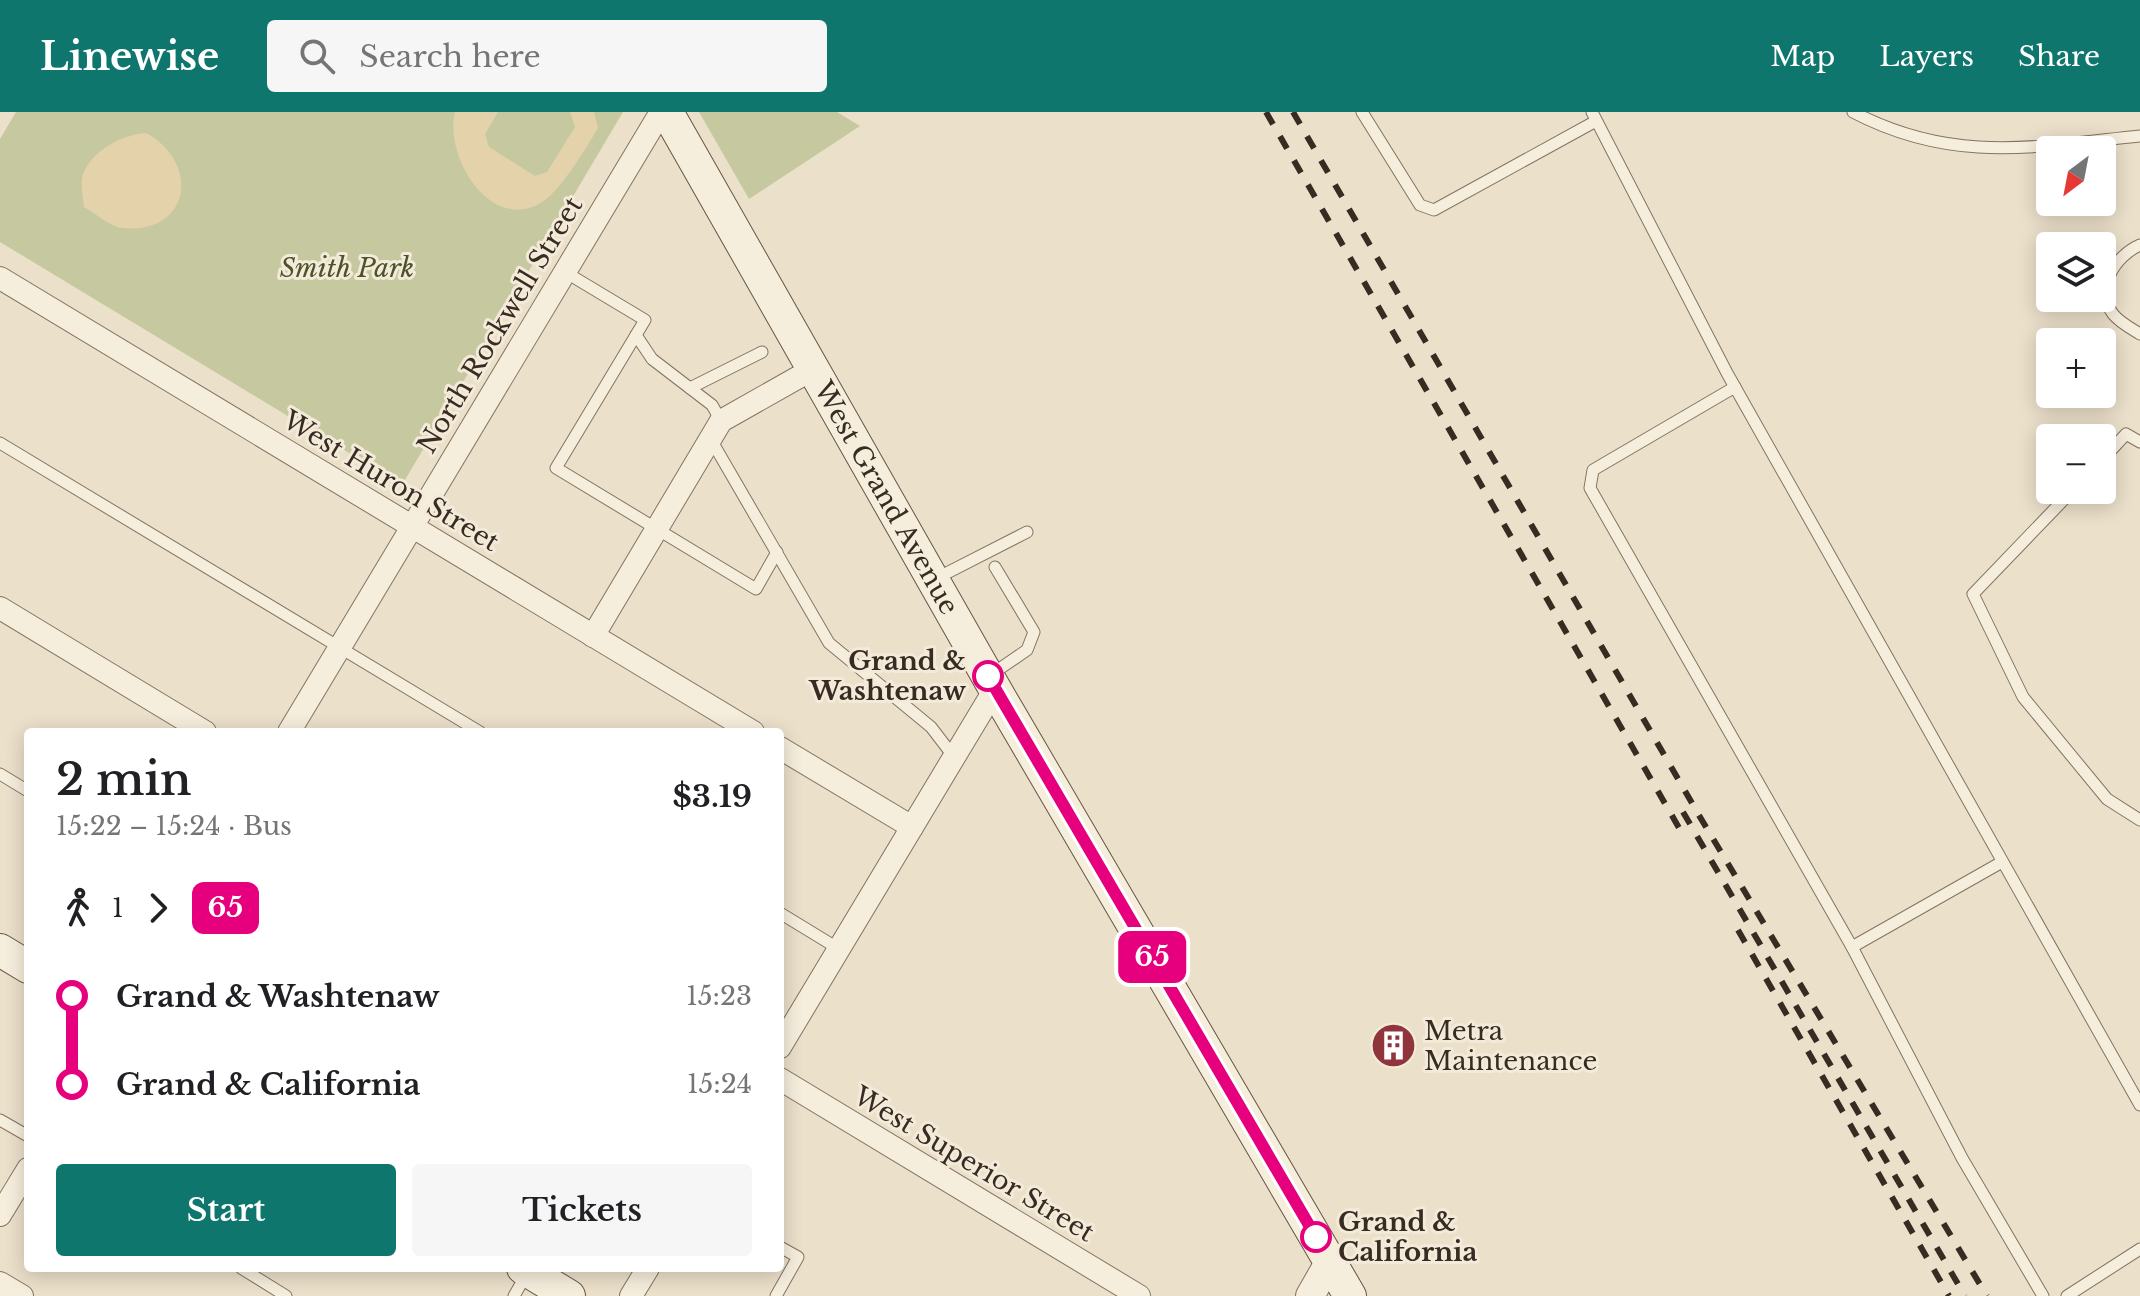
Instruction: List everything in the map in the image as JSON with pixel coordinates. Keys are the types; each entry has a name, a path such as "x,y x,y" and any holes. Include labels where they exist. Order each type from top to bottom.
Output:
{"main road":[{"name":"West Grand Avenue","path":"667,112 991,683 1350,1296"},
{"path":"0,950 24,965"},
{"path":"522,1278 569,1296"}],"street":[{"name":"North Rockwell Street","path":"291,728 661,112"},
{"name":"West Huron Street","path":"0,278 746,728"},
{"path":"593,636 716,430 813,369"},
{"path":"0,608 198,728"},
{"path":"784,1040 954,757 991,683"},
{"path":"784,750 912,827"},
{"name":"West Superior Street","path":"784,1081 1139,1296"},
{"path":"0,1215 24,1176"},
{"path":"1310,1296 1330,1261"},
{"path":"631,1296 646,1272"},
{"path":"0,1283 22,1296"}],"lane":[{"path":"1362,112 1420,205 1434,210 1594,116 1735,387 2140,1105"},
{"path":"1853,112 1885,129 1976,149 2027,148 2140,136"},
{"path":"2140,245 2129,250 2112,268 2105,292 2113,314 2140,334"},
{"path":"565,272 645,320 556,468 756,589 777,552"},
{"path":"636,335 652,359 712,405 716,430 777,552 829,643 931,727 954,757"},
{"path":"690,388 762,352"},
{"path":"1735,387 1593,470 1590,488 1852,947 1962,1158 2043,1296"},
{"path":"2116,445 2126,434 2140,442"},
{"path":"0,443 473,728"},
{"path":"2060,504 1973,594 2023,697 2107,799 2140,820"},
{"path":"933,580 1027,532"},
{"path":"991,683 1027,650 1034,632 995,567"},
{"path":"0,774 24,789"},
{"path":"1852,947 2002,862"},
{"path":"784,915 839,949"},
{"path":"0,1120 24,1134"},
{"path":"776,1296 798,1257 784,1249"},
{"path":"2067,1296 2140,1249"},
{"path":"247,1272 286,1296"}],"green space":[{"name":"Smith Park","path":"16,112 623,112 402,485 0,242 0,139"},
{"path":"699,112 837,112 860,126 749,199"}],"sand":[{"path":"455,112 498,112 485,134 489,147 535,176 547,172 575,127 570,112 594,112 598,128 554,192 537,205 519,210 502,206 486,197 473,183 456,148 453,129"},
{"path":"146,133 164,146 175,161 181,178 180,194 174,209 163,220 145,227 118,227 84,207 83,174 94,158 109,145"}],"railway":[{"path":"1266,112 1682,833"},
{"path":"1293,112 1700,817 1987,1296"},
{"path":"1683,812 1965,1296"},
{"path":"1738,930 1949,1296"}],"bus line":[{"name":"65","path":"988,676 1316,1237"}],"place":[{"name":"Grand & Washtenaw","path":"988,676"},
{"name":"Metra Maintenance","path":"1393,1046"},
{"name":"Grand & California","path":"1316,1237"}]}
